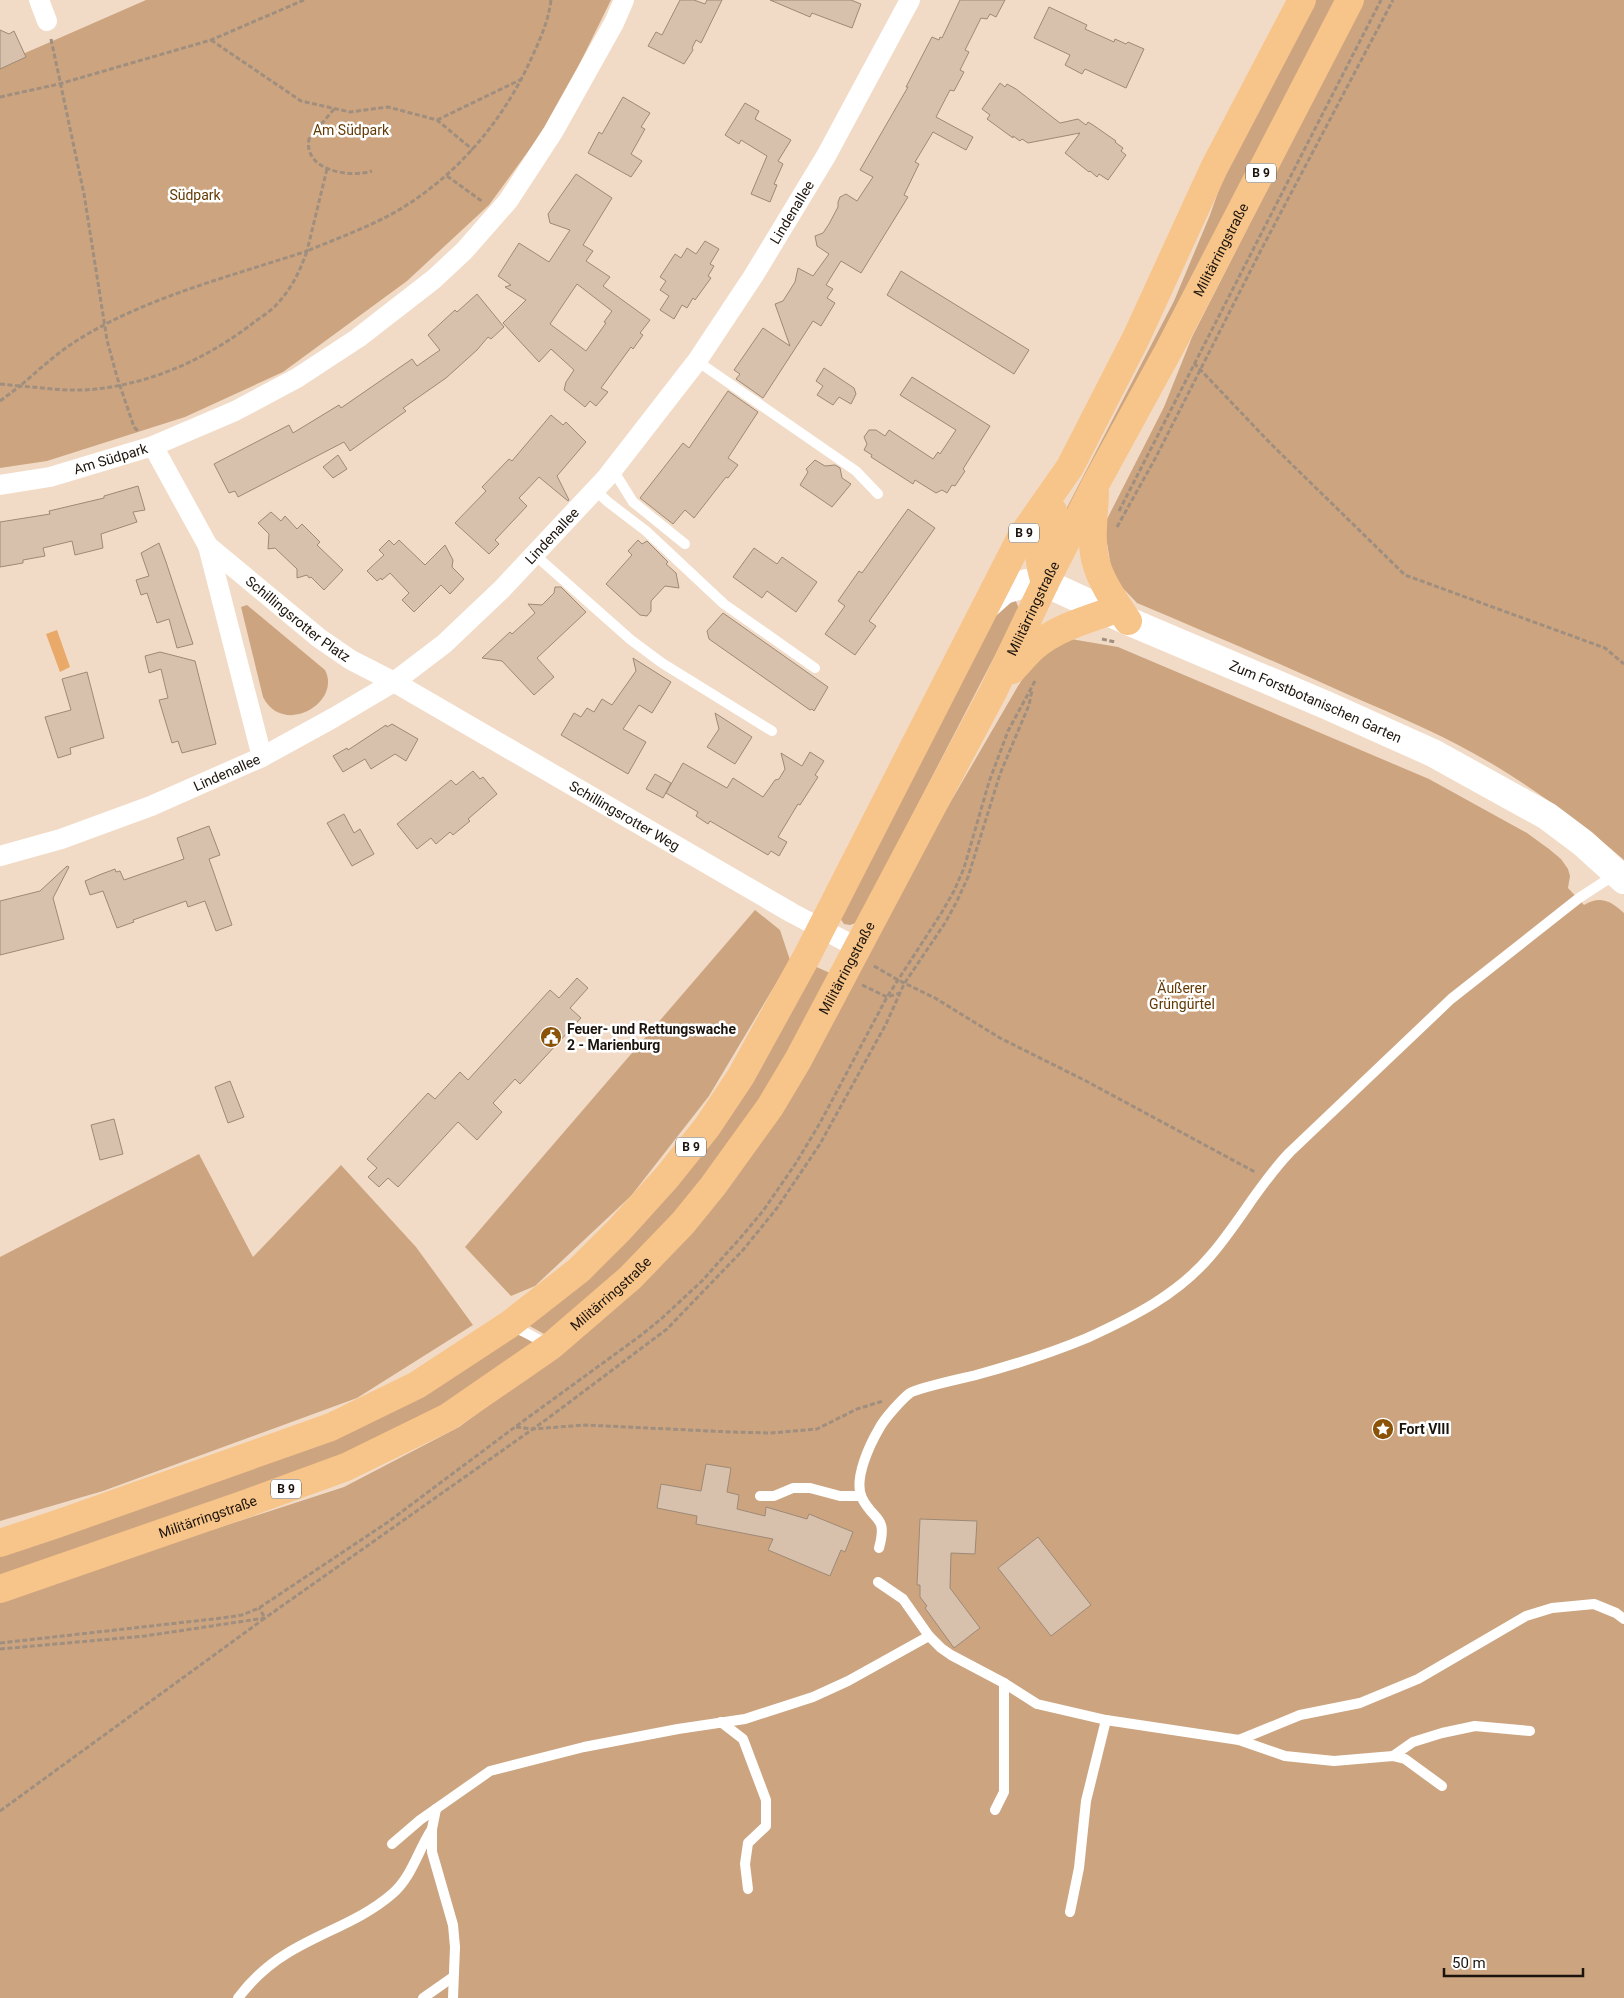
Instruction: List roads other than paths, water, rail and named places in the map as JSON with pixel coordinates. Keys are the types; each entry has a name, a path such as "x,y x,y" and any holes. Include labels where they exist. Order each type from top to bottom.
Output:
{"main road":[{"name":"B 9","path":"1045,583 1039,565 1038,550 1070,467 1136,338 1214,168 1302,0"},
{"name":"Militärringstraße","path":"0,1589 346,1467 448,1417 551,1346 601,1305 630,1278 682,1223 713,1186 770,1107 798,1060 994,690 1045,583 1095,485 1171,346 1350,0"},
{"name":"B 9","path":"0,1543 331,1427 417,1385 510,1324 579,1270 619,1230 667,1177 707,1127 741,1076 821,928 1021,537 1070,467"},
{"name":"B 9","path":"994,690 1034,647 1051,634 1073,624 1119,626 1109,593 1096,563 1094,542 1095,485"},
{"name":"Zum Forstbotanischen Garten","path":"987,605 1004,590 1026,583 1045,583 1119,626 1326,705 1433,753 1547,816 1584,843 1620,877"}],"street":[{"path":"40,0 47,21"},
{"name":"Am Südpark","path":"0,485 50,477 153,446 235,410 288,383 358,338 434,279 464,251 499,213 553,132 609,32 624,0"},
{"name":"Lindenallee","path":"0,856 61,839 152,806 262,757 394,682 444,644 535,555 596,490 697,361 754,275 826,156 910,0"},
{"name":"Schillingsrotter Platz","path":"153,446 208,546 262,757"},
{"name":"Schillingsrotter Platz","path":"208,546 318,638 352,660 394,682"},
{"name":"Schillingsrotter Weg","path":"394,682 858,948"}],"lane":[{"path":"697,361 856,470 878,494"},
{"path":"613,470 632,502 685,544"},
{"path":"596,490 608,502 646,531 724,604 815,668"},
{"path":"535,555 631,640 662,663 772,731"},
{"path":"879,1548 882,1536 880,1522 861,1496 860,1474 880,1426 911,1392 1035,1358 1086,1338 1168,1296 1195,1273 1212,1255 1267,1178 1290,1152 1451,999 1579,898 1620,877"},
{"path":"510,1324 551,1346"},
{"path":"760,1496 774,1496 793,1488 810,1488 840,1496 861,1496"},
{"path":"878,1582 903,1599 929,1636 951,1655 1004,1683 1037,1704 1106,1720 1239,1740 1285,1756 1334,1761 1393,1756 1405,1759 1442,1786"},
{"path":"1239,1740 1300,1715 1368,1700 1418,1678 1526,1616 1552,1608 1594,1604 1616,1613 1624,1619"},
{"path":"392,1844 420,1820 490,1771 584,1747 745,1719 813,1697 848,1681 929,1636"},
{"path":"995,1810 1004,1792 1002,1740 1004,1683"},
{"path":"1070,1912 1079,1868 1086,1801 1106,1720"},
{"path":"721,1722 743,1739 766,1800 766,1826 748,1843 745,1864 748,1889"},
{"path":"1393,1756 1413,1742 1475,1726 1530,1731"},
{"path":"436,1809 432,1829 432,1852 453,1925 456,1948 453,1998"},
{"path":"238,1998 265,1970 286,1954 375,1908 394,1893 409,1874 432,1829"},
{"path":"423,1998 453,1977"}],"place":[{"name":"Feuer- und Rettungswache 2 - Marienburg","path":"551,1037"},
{"name":"Fort VIII","path":"1383,1429"}],"park label":[{"name":"Südpark","path":"195,195"},
{"name":"Äußerer Grüngürtel","path":"1182,996"}]}
